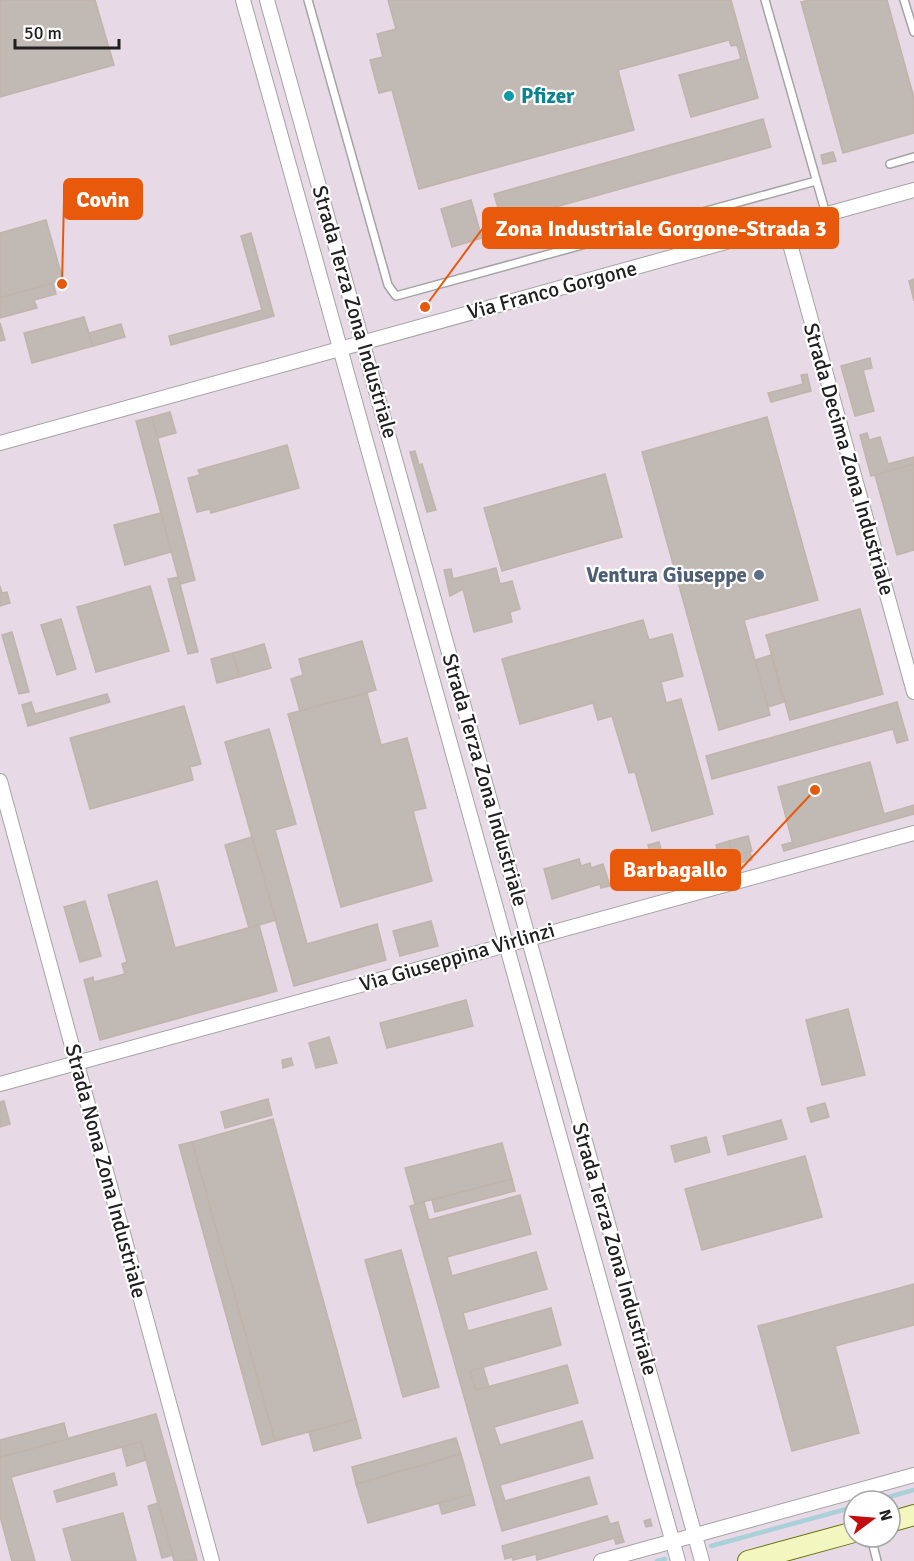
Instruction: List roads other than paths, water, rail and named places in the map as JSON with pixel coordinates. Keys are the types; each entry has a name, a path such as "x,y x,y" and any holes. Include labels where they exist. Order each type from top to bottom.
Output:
{"main road":[{"path":"748,1561 842,1535"}],"street":[{"name":"Strada Terza Zona Industriale","path":"243,0 678,1561"},
{"name":"Strada Terza Zona Industriale","path":"267,0 364,341 702,1561"},
{"name":"Via Franco Gorgone","path":"340,348 914,190"},
{"name":"Strada Decima Zona Industriale","path":"784,226 914,692"},
{"path":"0,443 340,348"},
{"name":"Strada Nona Zona Industriale","path":"0,781 212,1561"},
{"name":"Via Giuseppina Virlinzi","path":"0,1084 914,833"},
{"path":"601,1561 914,1475"}],"lane":[{"path":"308,0 388,285 396,297 816,181"},
{"path":"765,0 826,214"},
{"path":"904,0 914,32"},
{"path":"890,164 914,157"}],"waterway":[{"path":"902,1493 914,1490"},
{"path":"711,1546 842,1510"},
{"path":"657,1561 665,1559"}],"place":[{"name":"Pfizer","path":"509,96"},
{"name":"Covin","path":"62,284"},
{"name":"Zona Industriale Gorgone-Strada 3","path":"425,307"},
{"name":"Ventura Giuseppe","path":"759,575"},
{"name":"Barbagallo","path":"815,790"}]}
